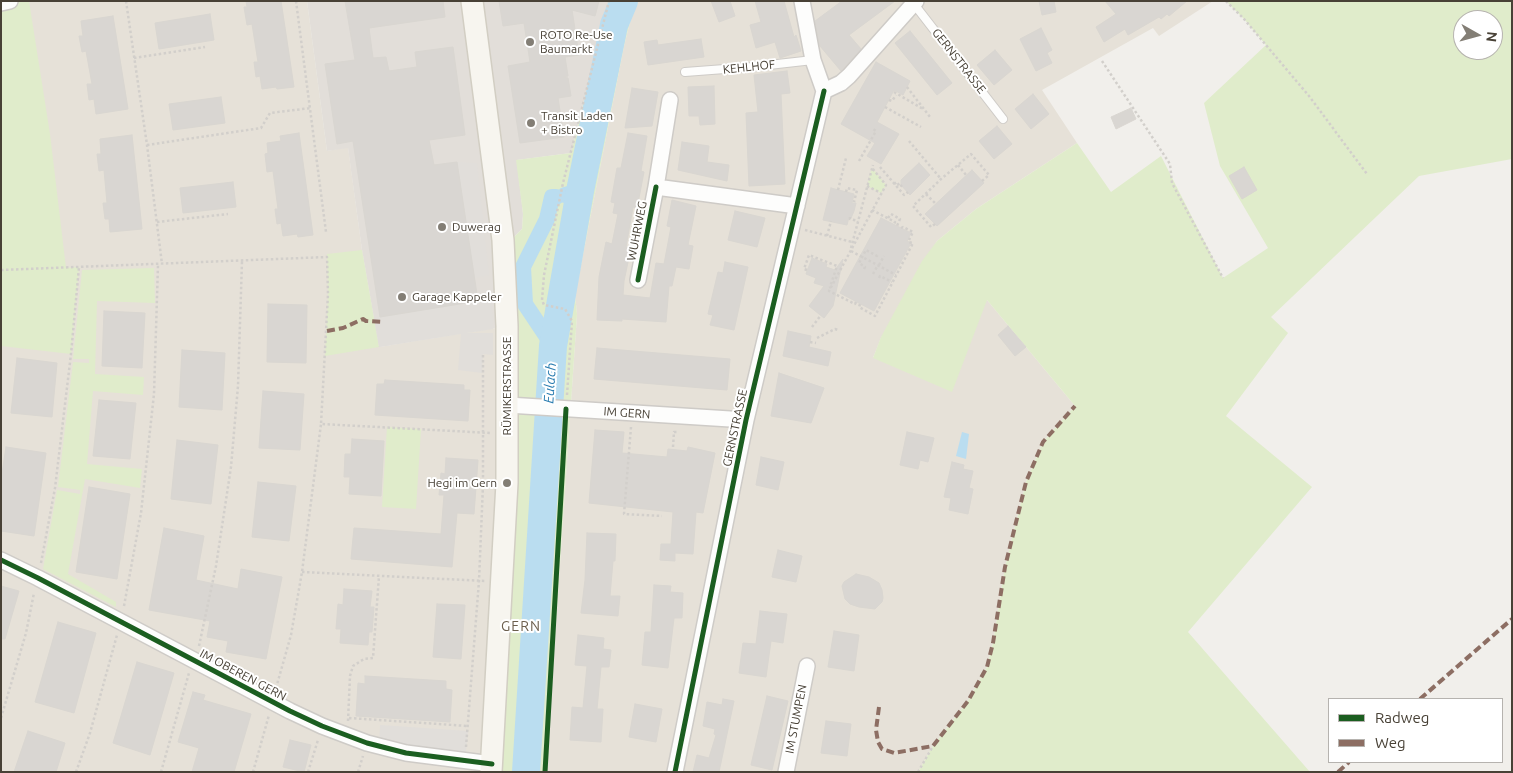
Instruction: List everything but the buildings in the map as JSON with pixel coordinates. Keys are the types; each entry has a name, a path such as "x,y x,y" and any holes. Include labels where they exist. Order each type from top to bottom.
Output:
{"main road":[{"name":"RÜMIKERSTRASSE","path":"472,1 503,240 507,326 507,483 491,768"}],"street":[{"path":"1,3 10,1"},
{"path":"802,1 813,60 824,91"},
{"name":"GERNSTRASSE","path":"675,772 746,420 824,91 832,88 849,76 915,2"},
{"name":"WUHRWEG","path":"638,280 670,100"},
{"name":"WUHRWEG","path":"656,187 797,206"},
{"name":"IM GERN","path":"508,405 746,420"},
{"name":"IM OBEREN GERN","path":"1,560 272,702 322,726 399,752 491,768"},
{"name":"IM STUMPEN","path":"786,772 807,666"}],"lane":[{"name":"GERNSTRASSE","path":"915,2 1003,119"},
{"name":"KEHLHOF","path":"685,72 813,60"}],"path":[{"path":"126,1 162,264"},
{"path":"296,1 326,232"},
{"path":"562,408 572,321 566,309 544,305 542,300 544,275 563,183 609,1"},
{"path":"1226,1 1244,19 1308,96 1367,174"},
{"path":"134,58 205,47"},
{"path":"1102,61 1170,164 1172,183 1223,278"},
{"path":"907,87 930,117"},
{"path":"889,100 892,101 895,93 924,110"},
{"path":"886,107 921,127"},
{"path":"147,145 261,128 270,113 311,108"},
{"path":"859,161 876,131 873,129"},
{"path":"909,141 941,179"},
{"path":"935,224 932,226 913,206 971,154 989,175 982,181"},
{"path":"838,190 846,158"},
{"path":"958,165 966,175"},
{"path":"831,288 886,185 872,166 849,254"},
{"path":"880,167 904,195 908,192"},
{"path":"894,184 897,182 900,186 902,185"},
{"path":"867,186 881,193"},
{"path":"846,192 847,188 858,190 854,202 862,204"},
{"path":"926,194 936,204"},
{"path":"872,210 895,222 895,225 900,219 891,214 888,218"},
{"path":"156,222 228,214"},
{"path":"850,217 850,219 858,221"},
{"path":"827,236 831,221"},
{"path":"860,304 859,307 875,316 880,302 893,282 913,243 908,241 913,232 901,228"},
{"path":"814,232 852,242"},
{"path":"851,250 896,275"},
{"path":"864,269 865,266 859,263 866,250 877,256 878,253"},
{"path":"808,270 804,269 809,255 837,266 829,291 855,304 856,302"},
{"path":"803,256 808,258"},
{"path":"873,274 884,256"},
{"path":"1,270 327,257 328,294 322,424 302,572 291,635 252,772"},
{"path":"197,652 216,566 231,467 238,386 242,261"},
{"path":"76,772 90,733 121,622 141,513 154,394 158,265"},
{"path":"1,718 26,633 55,488 79,267"},
{"path":"879,278 880,276 893,282"},
{"path":"812,327 821,315"},
{"path":"817,338 835,329 838,330"},
{"path":"810,342 816,343"},
{"path":"465,762 479,581 483,486 484,354"},
{"path":"632,413 624,514 662,516"},
{"path":"322,424 497,433"},
{"path":"673,447 674,432 682,432"},
{"path":"302,572 492,582"},
{"path":"344,735 349,718 350,676 353,666 364,659 374,658 379,576"},
{"path":"161,772 190,670"},
{"path":"349,718 468,726"},
{"path":"308,772 322,726"},
{"path":"918,772 933,746"}],"shaded area":[{"path":"10,1 307,1 327,151 348,147 362,250 379,347 507,326 491,772 1,772 1,3"},
{"path":"307,1 609,1 571,153 517,160 523,214 522,229 513,238 507,326 379,347 362,250 348,148 327,151"},
{"path":"639,1 1213,1 1159,36 1153,28 1042,90 1077,143 976,209 937,241 881,338 873,358 987,300 1075,406 1043,442 1026,482 1005,567 993,643 987,667 968,701 933,746 918,772 546,772 577,314 575,295 624,46 632,14"},
{"path":"457,162 477,163 489,275 474,278"},
{"path":"492,299 493,329 467,333 493,333 493,355 483,354 482,373 458,370 461,334 379,347 374,318"},
{"path":"380,725 468,731 465,762 379,747"}],"green space":[{"path":"29,1 50,134 66,268 79,267 71,354 1,346 1,3"},
{"path":"609,1 639,1 632,14 624,46 575,295 577,314 546,772 491,772 513,238 522,229 523,214 516,160 571,153"},
{"path":"1226,1 1512,1 1512,159 1419,176 1271,317 1288,333 1226,416 1312,487 1188,632 1310,772 918,772 933,746 968,701 987,667 993,643 1005,567 1026,482 1043,442 1075,406 987,300 952,392 873,358 881,337 922,261 937,241 976,209 1077,143 1111,192 1161,156 1223,278 1268,248 1220,166 1204,103 1266,45"},
{"path":"872,168 886,185 881,193 867,186"},
{"path":"362,250 379,347 325,356 328,294 327,254"},
{"path":"154,268 155,303 97,301 95,374 144,377 143,395 93,391 87,464 142,469 140,488 85,479 68,574 116,602 116,607 43,569 57,490 80,494 80,490 58,487 73,362 89,363 89,359 73,359 82,270"},
{"path":"387,427 421,429 416,509 382,507"}],"water":[{"path":"962,432 969,434 966,459 956,456"}],"waterway":[{"name":"Eulach","path":"526,772 553,346 580,191 614,25 624,1"},
{"path":"565,195 580,191"},
{"path":"553,346 525,304 523,267 547,219 552,197 556,197"}],"marked path":[{"path":"327,331 343,328 363,319 366,321 383,322"},
{"path":"879,707 876,730 878,742 882,749 894,753 933,746 968,701 987,667 993,643 1005,567 1026,482 1043,442 1075,406"},
{"path":"1421,698 1512,619"},
{"path":"1338,772 1348,763"}],"cycle path":[{"path":"675,772 746,420 824,91"},
{"path":"638,280 656,187"},
{"path":"545,772 566,409"},
{"path":"1,560 322,726 367,743 406,753 492,764"}],"place":[{"name":"ROTO Re-Use Baumarkt","path":"530,42"},
{"name":"Transit Laden + Bistro","path":"531,123"},
{"name":"Duwerag","path":"442,227"},
{"name":"Garage Kappeler","path":"402,297"},
{"name":"Hegi im Gern","path":"507,483"}],"district":[{"name":"GERN","path":"521,626"}]}
